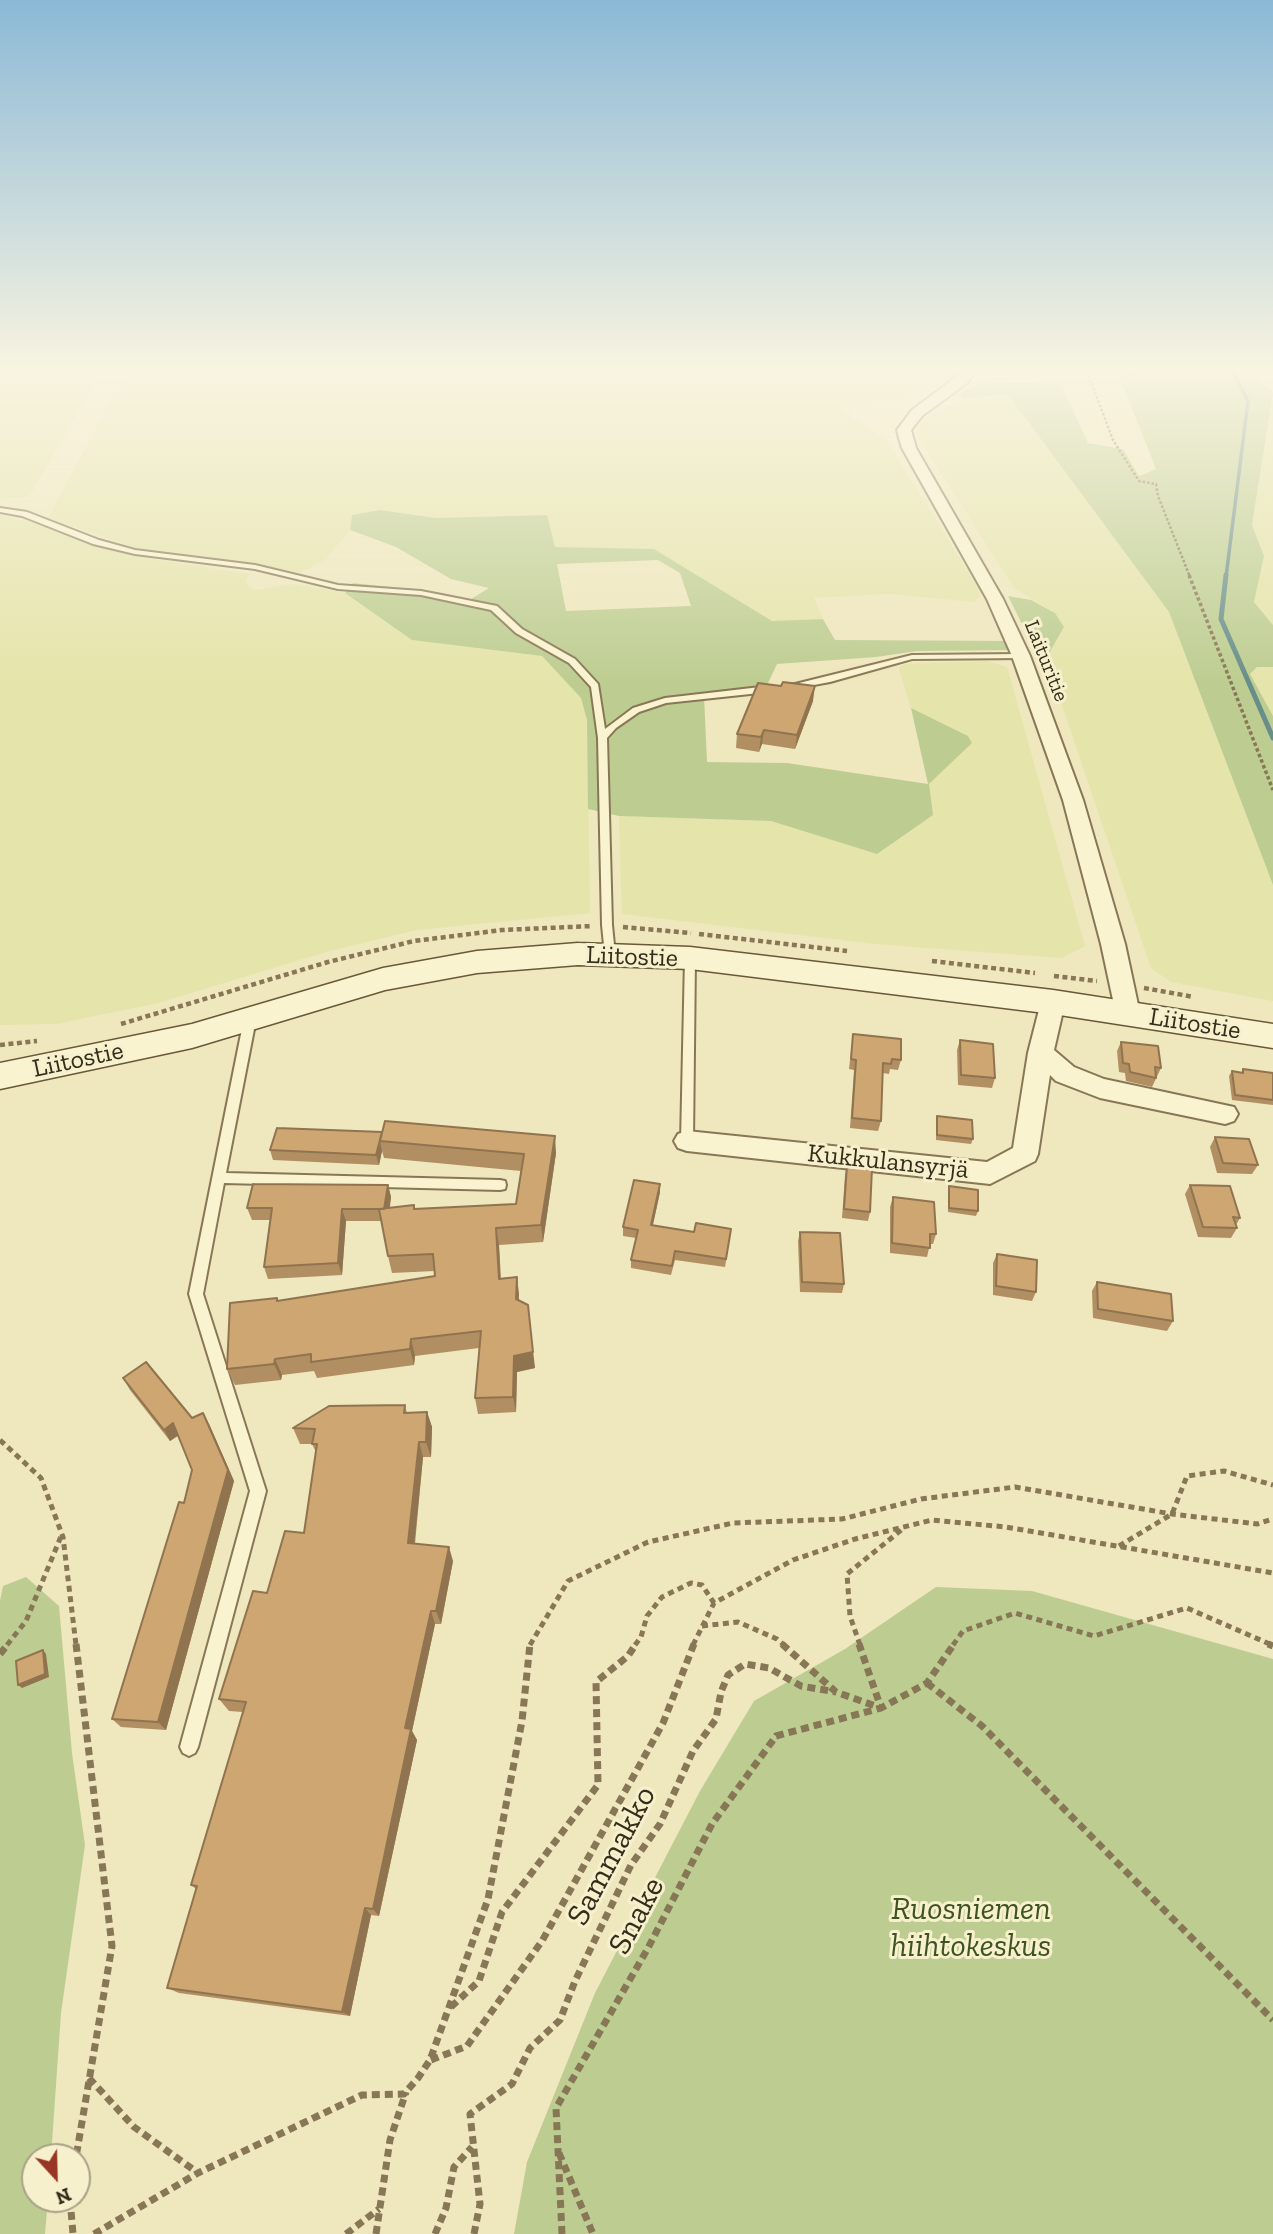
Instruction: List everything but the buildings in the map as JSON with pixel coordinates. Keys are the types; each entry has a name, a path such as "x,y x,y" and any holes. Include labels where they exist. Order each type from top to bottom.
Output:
{"street":[{"name":"Laituritie","path":"924,475 995,599 1021,656 1073,800 1113,944 1128,1014"},
{"name":"Liitostie","path":"0,1076 192,1036 383,979 477,962 578,954 690,958 1053,1002 1273,1036"},
{"name":"Kukkulansyrjä","path":"687,1141 990,1173 1025,1154 1041,1054 1053,1002"},
{"path":"1041,1054 1065,1074 1101,1088 1225,1114"}],"lane":[{"path":"0,510 24,514 96,542 135,552 254,567 338,586 421,593 494,608 519,631 572,661 595,686 602,738 610,956"},
{"path":"602,738 613,726 636,710 665,701 797,686 912,657 1021,656"},
{"path":"687,1141 690,958"},
{"path":"189,1747 258,1490 196,1294 250,1019"},
{"path":"219,1178 500,1185"}],"path":[{"path":"1135,475 1139,481 1156,484 1158,496 1273,790"},
{"path":"0,1440 41,1478 62,1533 87,1723 92,1798 111,1947 78,2143"},
{"path":"1118,1546 1172,1514 1187,1476 1224,1471 1273,1485"},
{"path":"376,2234 390,2140 404,2094 430,2060 488,1899 522,1721 530,1642 568,1581 648,1542 733,1523 842,1519 920,1499 1014,1487 1172,1514 1257,1524 1273,1519"},
{"path":"430,2060 467,2046 542,1941 663,1723 701,1626 714,1603 793,1560 855,1539 932,1520 1006,1527 1273,1573"},
{"path":"881,1708 850,1616 848,1574 906,1526"},
{"path":"0,1654 26,1621 62,1533"},
{"path":"449,2010 479,1981 502,1912 598,1785 596,1682 628,1656 641,1637 647,1615 662,1598 691,1583 702,1585 714,1603"},
{"path":"1273,1646 1187,1608 1094,1636 1016,1613 963,1631 927,1683 982,1726 1273,2020"},
{"path":"701,1626 738,1622 777,1639 836,1692 881,1708"},
{"name":"Sammakko","path":"474,2234 480,2204 470,2114 512,2084 530,2048 560,2020 575,1981 631,1866 660,1824 693,1751 716,1719 720,1692 728,1675 745,1664 769,1668 801,1685 836,1692"},
{"name":"Snake","path":"562,2234 556,2108 648,1948 712,1824 776,1736 881,1708 927,1683"},
{"path":"89,2078 134,2127 198,2173"},
{"path":"94,2234 198,2173 362,2095 404,2094"},
{"path":"435,2234 446,2208 454,2167 472,2146"},
{"path":"558,2149 593,2234"},
{"path":"346,2234 380,2208"},
{"path":"72,2213 74,2234"}],"shaded area":[{"path":"0,475 42,475 29,497 0,499"},
{"path":"71,475 908,475 982,594 974,602 889,594 814,598 823,619 772,621 654,549 554,547 546,515 436,518 380,510 352,515 350,530 326,559 298,574 243,562 138,549 48,518"},
{"path":"942,475 1068,475 1169,612 1273,885 1273,1001 1171,982 1151,968 1046,658 1064,627 1055,613 1014,588"},
{"path":"1260,475 1273,475 1273,625 1254,602 1264,556 1252,525"},
{"path":"0,515 33,523 128,555 250,574 246,581 249,587 256,590 293,584 345,593 412,640 542,656 581,698 587,720 590,913 416,930 326,952 158,1003 56,1024 0,1025"},
{"path":"988,661 1007,667 1085,946 1061,958 876,944 622,914 619,816 771,821 877,854 929,784 972,743 968,736 911,708 899,668 905,664"},
{"path":"1257,667 1273,667 1273,716 1250,674"}],"green space":[{"path":"1068,475 1260,475 1252,525 1264,556 1254,602 1273,625 1273,667 1257,667 1250,674 1273,716 1273,885 1169,612"},
{"path":"380,510 436,518 547,515 555,547 654,549 772,621 823,619 835,640 1010,641 1013,650 917,651 876,657 777,664 768,683 704,696 707,762 787,763 928,784 911,708 968,736 972,743 929,784 933,815 877,854 771,821 619,816 588,809 587,720 581,698 542,656 412,640 345,593 353,583 438,592 471,599 489,588 451,579 396,547 350,530 352,515","holes":["658,560 680,573 691,606 566,611 557,564"]},
{"path":"1008,596 1031,600 1055,613 1064,627 1049,653 1036,652"},
{"path":"26,1577 59,1606 72,1753 85,1845 61,2013 52,2143 21,2143 21,2213 47,2213 45,2234 0,2234 0,1601 3,1586"},
{"name":"Ruosniemen hiihtokeskus","path":"936,1587 1032,1591 1273,1659 1273,2234 514,2234 527,2162 595,1993 700,1791 754,1701 845,1649"}],"waterway":[{"path":"1226,577 1239,475"},
{"path":"1226,575 1221,619 1273,738"}]}
